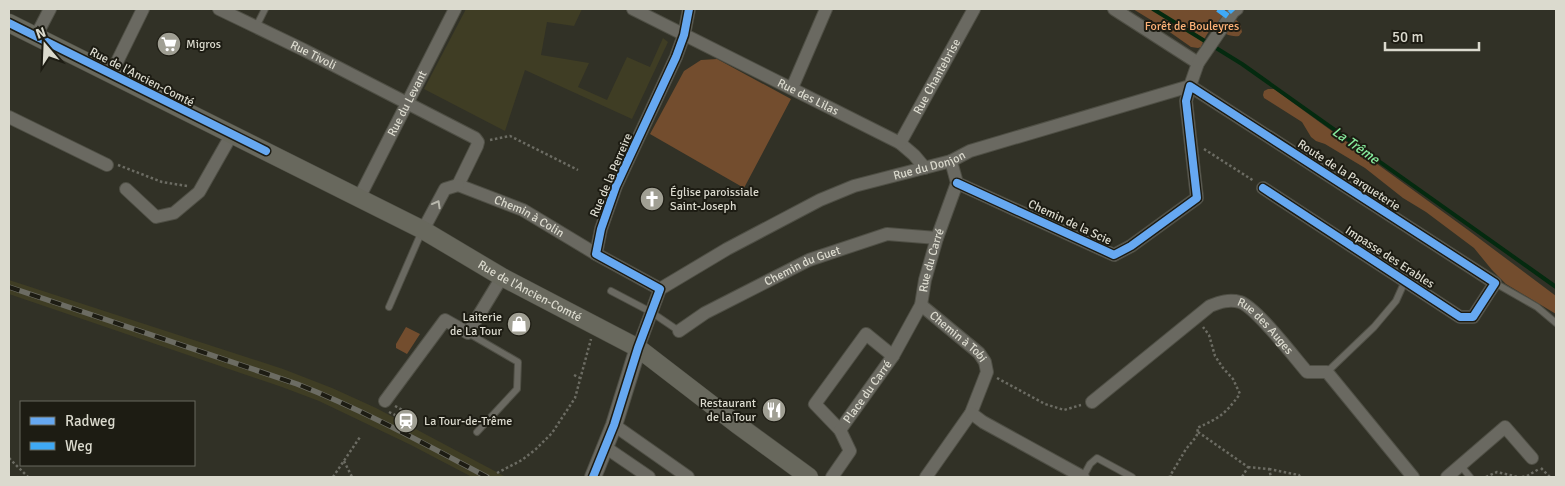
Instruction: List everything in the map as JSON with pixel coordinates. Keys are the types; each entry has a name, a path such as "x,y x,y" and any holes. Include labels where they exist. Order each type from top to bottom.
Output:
{"main road":[{"name":"Rue de l'Ancien-Comté","path":"9,23 423,230 502,277 638,348 806,476"}],"street":[{"path":"36,36 50,9"},
{"path":"112,74 143,9"},
{"name":"Rue Tivoli","path":"219,9 408,103 470,135 478,142"},
{"name":"Rue du Levant","path":"359,198 455,9"},
{"name":"Rue des Lilas","path":"633,9 900,143 914,154 926,168"},
{"name":"Rue de la Perreire","path":"596,254 601,229 616,186 676,57 684,35 689,9"},
{"path":"792,88 826,9"},
{"name":"Rue Chantebrise","path":"900,143 974,9"},
{"path":"1114,9 1201,59"},
{"path":"1190,86 1201,59 1233,13"},
{"name":"Chemin de la Scie","path":"957,183 1114,256 1131,246 1197,198 1186,101 1190,86"},
{"name":"Rue du Donjon","path":"660,289 735,244 820,200 854,186 951,161 970,151 1190,86"},
{"name":"Route de la Parqueterie","path":"1190,86 1495,283"},
{"path":"9,117 107,165"},
{"path":"126,189 156,217 174,213 199,192 232,134"},
{"path":"423,230 445,189 458,185 478,142"},
{"path":"951,161 957,183"},
{"name":"Rue du Carré","path":"893,356 921,305 925,280 936,238 957,183"},
{"name":"Chemin à Colin","path":"458,185 523,210 596,254"},
{"name":"Impasse des Erables","path":"1264,188 1460,316 1473,317 1495,283"},
{"name":"Chemin du Guet","path":"679,331 705,312 810,260 887,234 936,238"},
{"path":"593,477 614,425 638,348 660,289 596,254"},
{"path":"386,406 445,320 468,333 502,277"},
{"name":"Rue des Auges","path":"1092,402 1210,306 1224,301 1240,302 1254,311 1307,372 1327,372"},
{"name":"Chemin à Tobi","path":"921,305 978,353 985,362 987,372 971,413 926,477"},
{"path":"840,430 815,404 866,334 893,356"},
{"name":"Place du Carré","path":"832,477 850,451 840,430 893,356"},
{"path":"1327,372 1413,477"},
{"path":"971,413 983,422 1083,477"},
{"path":"614,425 688,477"},
{"path":"1447,477 1506,427 1532,458"},
{"path":"605,447 650,477"}],"lane":[{"path":"256,27 265,9"},
{"path":"389,307 423,230"},
{"path":"1327,372 1391,308 1405,280"},
{"name":"Route de la Parqueterie","path":"1495,283 1537,307 1556,323"},
{"path":"611,291 651,312 679,331"},
{"path":"468,333 518,362 517,389 477,432"},
{"path":"1083,477 1090,464 1097,458 1132,477"},
{"path":"1461,466 1470,477"}],"path":[{"path":"478,142 510,136 578,170"},
{"path":"1191,140 1264,188"},
{"path":"107,165 118,165 162,182 201,188"},
{"path":"1172,477 1170,476 1186,449 1196,437 1197,428 1226,412 1240,394 1234,379 1222,368 1215,356 1209,335 1196,318"},
{"path":"497,473 522,460 552,433 575,398 591,340 598,327"},
{"path":"987,372 1045,404 1064,410 1092,402"},
{"path":"574,375 580,378"},
{"path":"386,406 410,414"},
{"path":"386,406 397,416"},
{"path":"1198,432 1248,468 1270,469 1299,475 1300,477"},
{"path":"333,477 360,438"},
{"path":"9,458 28,477"},
{"path":"344,461 352,477"},
{"path":"1242,477 1248,468"},
{"path":"1542,468 1550,477"},
{"path":"1270,469 1271,477"},
{"path":"1486,477 1497,472 1518,477"}],"shaded area":[{"path":"466,9 582,9 574,26 547,22 541,55 589,63 578,87 607,100 627,57 650,67 663,38 668,42 632,119 525,70 505,131 424,89"},
{"path":"9,280 283,369 332,388 376,408 506,477 472,477 411,445 319,401 9,294"}],"green space":[{"name":"Forêt de Bouleyres","path":"1133,9 1226,9 1240,24 1242,32 1239,36 1232,36 1213,29 1201,47 1191,47"},
{"path":"717,59 791,99 744,188 650,134 684,71 701,60"},
{"path":"1274,89 1556,296 1556,314 1506,284 1474,248 1426,212 1403,198 1365,168 1325,144 1316,141 1311,137 1302,122 1264,98 1264,91"},
{"path":"406,327 420,334 407,354 396,348 396,344"}],"waterway":[{"name":"La Trême","path":"1153,9 1242,64 1556,287"}],"railway":[{"path":"9,287 297,384 370,416 487,477"}],"marked path":[{"path":"1218,9 1229,17"},
{"path":"1230,9 1233,12"}],"cycle path":[{"path":"593,477 614,425 638,348 660,289 596,254 601,229 616,186 676,57 684,35 689,9"},
{"path":"9,23 266,151"},
{"path":"957,183 1114,255 1131,246 1197,198 1186,101 1190,86 1495,283 1473,317 1460,317 1263,188"}],"place":[{"name":"Migros","path":"169,44"},
{"name":"Église paroissiale Saint-Joseph","path":"652,199"},
{"name":"Laiterie de La Tour","path":"519,324"},
{"name":"Restaurant de la Tour","path":"774,410"},
{"name":"La Tour-de-Trême","path":"406,421"}]}
